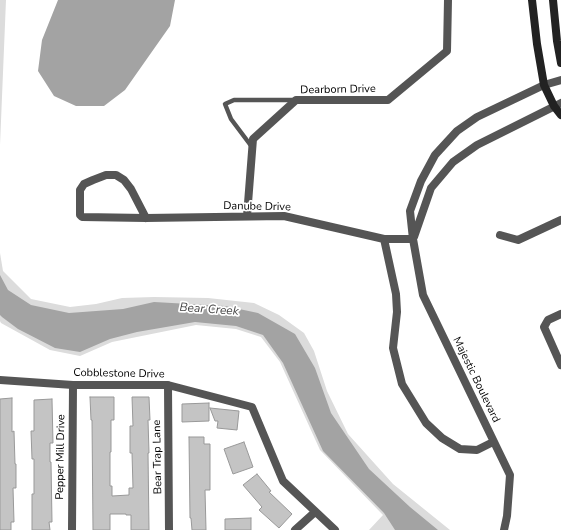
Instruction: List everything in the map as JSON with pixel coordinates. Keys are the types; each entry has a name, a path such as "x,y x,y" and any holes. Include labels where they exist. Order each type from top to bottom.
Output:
{"street":[{"name":"Dearborn Drive","path":"247,216 253,139 296,100 388,100 447,51 448,0"},
{"path":"532,0 544,86 557,105 561,115"},
{"path":"553,0 561,63"},
{"name":"Majestic Boulevard","path":"504,530 507,516 510,475 423,295 413,239 410,211 421,181 435,155 457,131 476,117 544,86 561,80"},
{"name":"Majestic Boulevard","path":"413,239 431,188 453,162 478,145 557,105"},
{"name":"Danube Drive","path":"146,218 131,189 124,180 116,175 106,175 93,180 84,184 80,190 80,215 82,217 146,218 284,216 384,239 413,239"},
{"path":"500,235 518,240 561,220"},
{"path":"384,239 396,294 393,348 402,384 426,423 442,438 460,450 476,450 493,442"},
{"path":"561,314 548,320 544,327 561,365"},
{"name":"Cobblestone Drive","path":"0,380 73,385 168,385 252,407 283,481 335,530"},
{"name":"Pepper Mill Drive","path":"72,530 73,385"},
{"name":"Bear Trap Lane","path":"168,385 169,530"},
{"path":"295,530 316,512"}],"lane":[{"path":"253,148 231,119 225,104 234,100 296,100"}],"shaded area":[{"path":"0,0 6,0 0,145"},
{"path":"0,253 3,271 31,299 70,307 96,304 122,298 208,298 254,303 279,315 304,333 314,351 327,391 348,434 393,484 450,530 369,530 383,515 320,450 280,362 261,337 236,329 196,325 112,342 80,356 50,350 1,323"}],"water":[{"path":"58,0 175,0 170,26 125,90 104,106 76,106 54,96 38,71 42,40"},
{"name":"Bear Creek","path":"0,275 8,290 31,305 69,313 123,309 154,302 225,306 258,313 295,334 315,368 331,413 369,469 410,507 438,530 395,530 384,513 323,451 283,363 263,335 236,326 195,322 137,332 110,339 80,352 55,348 18,329 0,315"}],"building":[{"path":"90,397 114,397 114,420 111,420 110,452 110,486 112,486 112,496 129,495 129,488 133,488 132,453 130,453 130,426 133,426 132,397 149,397 149,530 131,530 131,515 110,514 110,530 93,530 92,420"},
{"path":"12,398 12,432 14,431 16,464 16,488 13,488 14,522 11,522 11,530 0,530 0,399"},
{"path":"52,399 53,443 50,443 50,462 52,522 49,522 50,530 32,530 34,459 32,459 31,431 34,431 34,400"},
{"path":"209,403 209,421 182,422 182,404"},
{"path":"210,408 239,411 237,430 217,428 218,421 215,421"},
{"path":"189,437 204,437 204,444 210,444 210,490 205,490 206,530 192,530 190,518"},
{"path":"244,442 253,467 233,474 224,449"},
{"path":"257,474 271,491 269,492 292,514 279,528 259,510 262,507 243,485"},
{"path":"251,518 251,530 225,530 225,519"}]}
